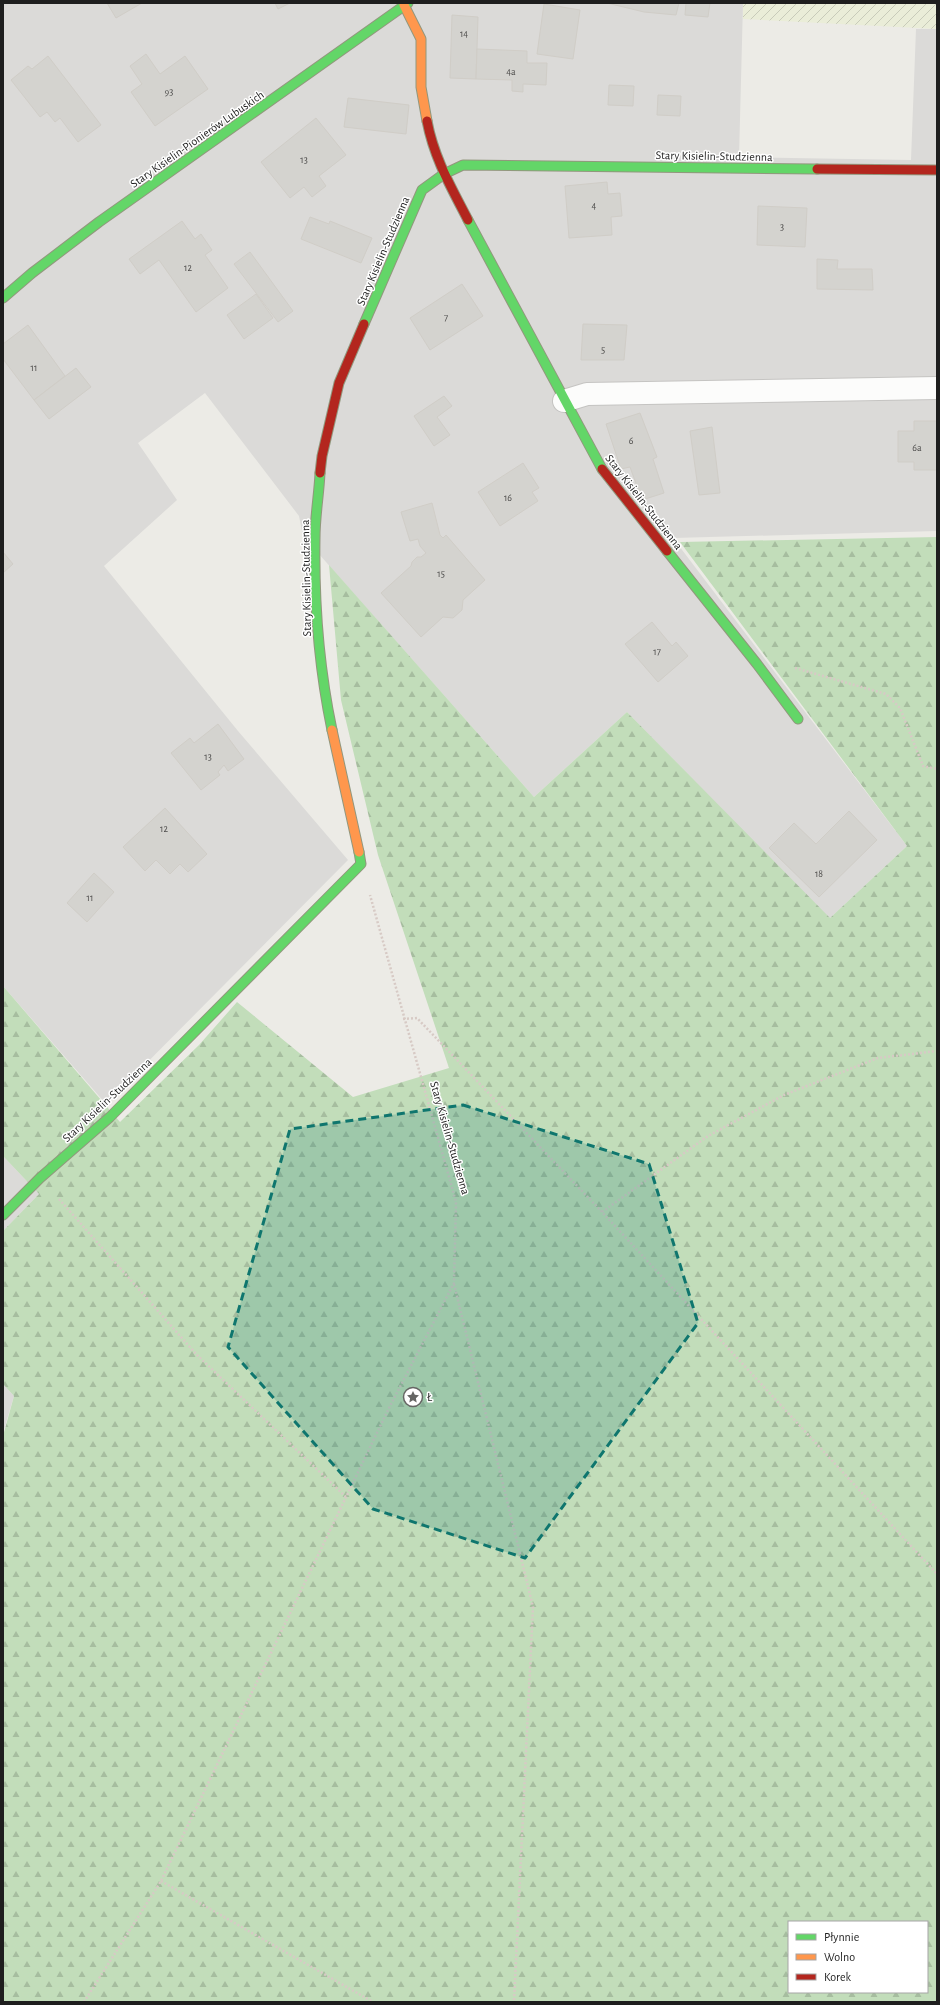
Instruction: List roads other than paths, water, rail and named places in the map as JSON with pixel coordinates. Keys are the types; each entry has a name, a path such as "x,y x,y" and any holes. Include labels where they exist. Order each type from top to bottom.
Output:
{"street":[{"name":"Stary Kisielin-Studzienna","path":"406,4 421,39 421,87 431,144 444,174 597,463 757,664 798,719"},
{"name":"Stary Kisielin-Pionierów Lubuskich","path":"3,298 32,273 99,222 406,4"},
{"name":"Stary Kisielin-Studzienna","path":"3,1215 40,1178 110,1117 361,864 327,705 317,618 315,537 322,456 340,383 422,190 444,174 463,165 937,170"},
{"path":"564,401 586,394 937,388"}],"place":[{"name":"Ł","path":"413,1397"}]}
